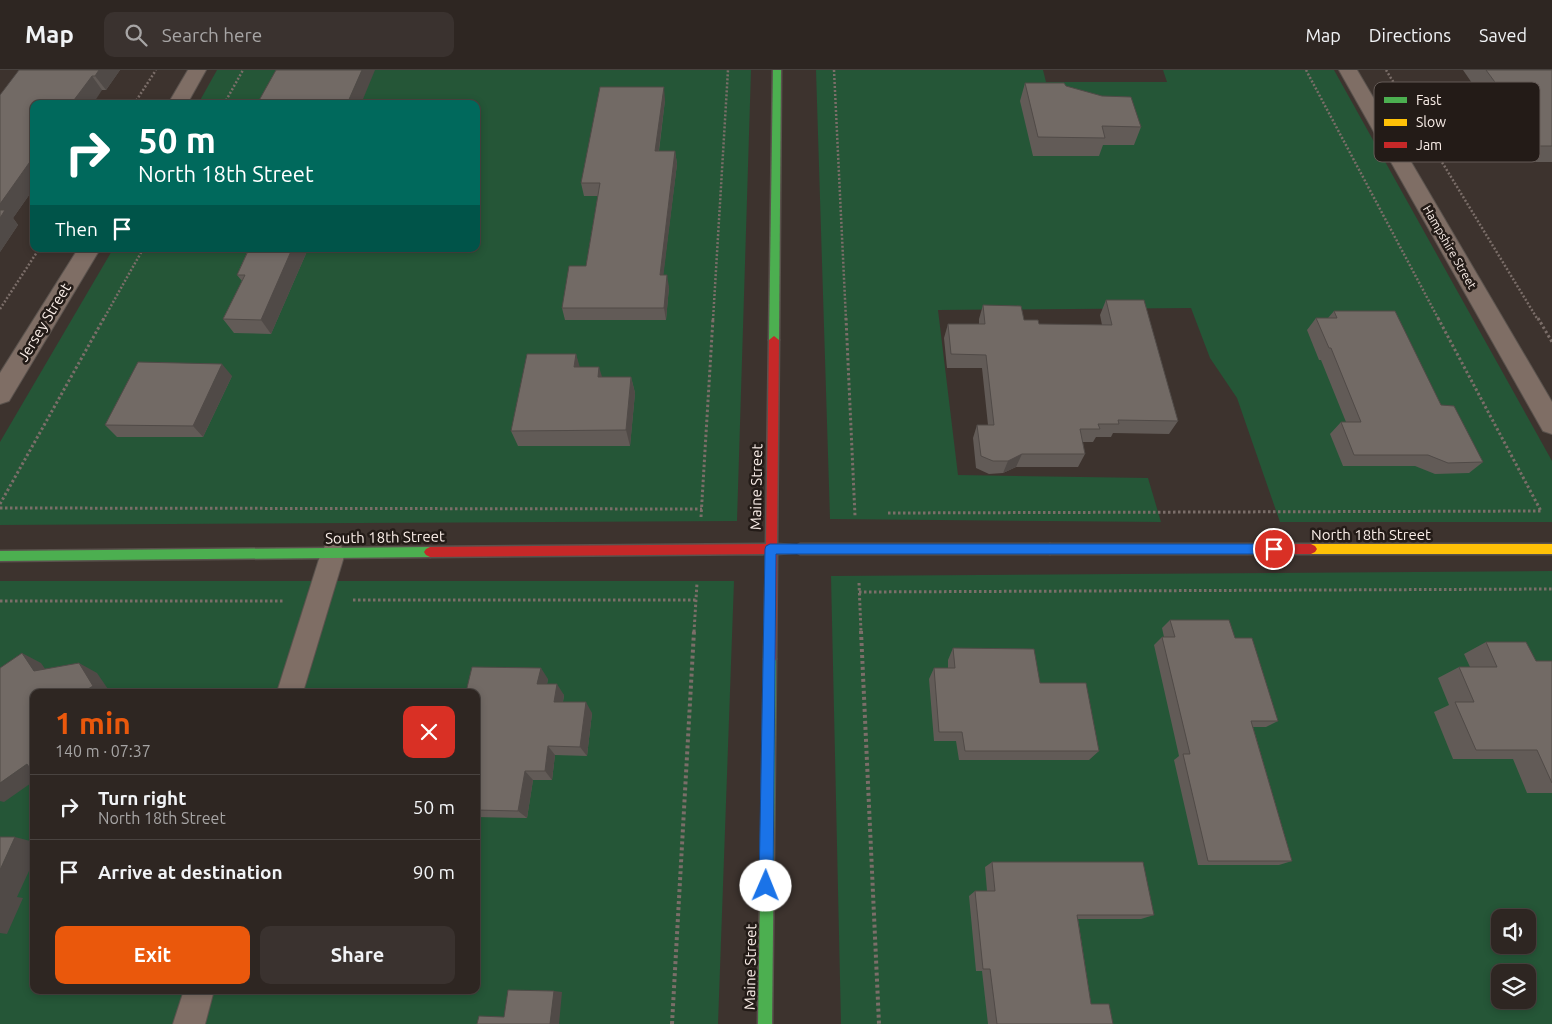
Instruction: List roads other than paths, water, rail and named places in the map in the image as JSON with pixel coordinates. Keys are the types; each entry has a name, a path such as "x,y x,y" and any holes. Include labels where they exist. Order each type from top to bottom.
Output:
{"street":[{"path":"179,100 197,70"},
{"name":"Maine Street","path":"765,1024 777,70"},
{"name":"Hampshire Street","path":"1348,70 1374,115"},
{"name":"Hampshire Street","path":"1401,162 1552,424"},
{"name":"Jersey Street","path":"0,394 87,252"},
{"name":"North 18th Street","path":"770,549 1552,549"},
{"name":"South 18th Street","path":"0,556 770,549"}],"lane":[{"path":"291,689 333,553"},
{"path":"189,1024 198,994"}]}
